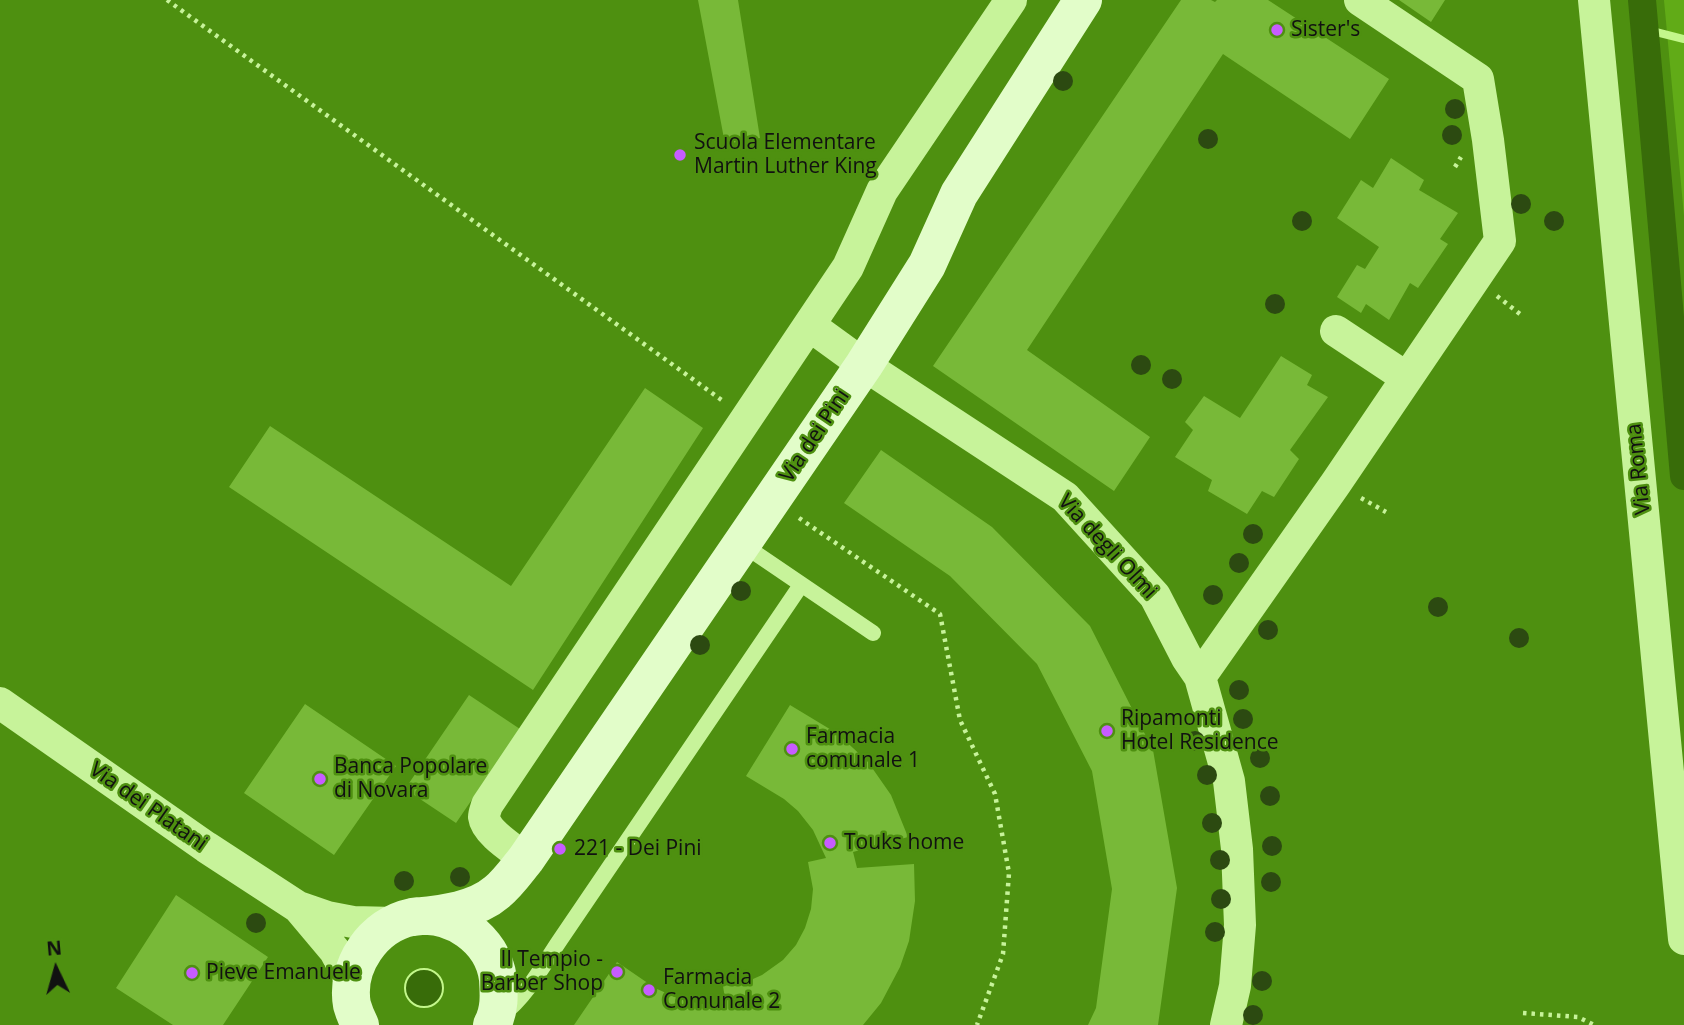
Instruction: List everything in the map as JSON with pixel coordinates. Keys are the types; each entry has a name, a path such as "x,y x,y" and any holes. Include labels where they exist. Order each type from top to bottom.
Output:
{"street":[{"path":"526,859 488,827 484,818 486,805 848,267 882,191 1012,0"},
{"name":"Via dei Pini","path":"404,920 453,913 477,904 496,893 526,859 864,365 927,265 959,194 1083,0"},
{"path":"1200,677 1500,241 1478,79 1360,0"},
{"name":"Via Roma","path":"1594,0 1684,939"},
{"name":"Via degli Olmi","path":"809,325 864,365 1065,497 1155,596 1187,658 1200,677 1229,781 1237,849 1240,925 1235,986 1226,1025"},
{"path":"1336,331 1408,378"},
{"name":"Via dei Platani","path":"0,704 206,847 298,907 353,922 404,920"},
{"name":"Via dei Pini","path":"496,964 507,902 526,859"},
{"name":"Via dei Platani","path":"298,907 335,951 352,983"},
{"path":"360,1025 352,1005 352,983 356,964 365,947 378,933 404,920 439,918 463,926 482,942 496,964 500,1001 493,1022"}],"lane":[{"path":"742,544 873,633"},
{"path":"493,1022 511,1008 525,991 801,585"}],"path":[{"path":"167,0 746,418"},
{"path":"772,499 940,614 960,720 995,793 1009,873 1003,954 977,1025"},
{"path":"1523,1013 1578,1017 1594,1025"}],"shaded area":[{"path":"1664,0 1684,0 1684,216"},
{"path":"424,969 438,974 443,988 438,1002 424,1007 410,1002 405,988 410,974"}],"building":[{"path":"698,0 738,0 760,138 725,144"},
{"path":"1181,0 1268,0 1389,79 1350,139 1223,54 1027,350 1150,437 1114,491 933,366"},
{"path":"1399,0 1445,0 1431,22"},
{"path":"1391,158 1424,180 1419,190 1458,213 1440,239 1448,244 1418,288 1410,283 1389,320 1366,304 1361,313 1337,297 1357,265 1365,269 1379,247 1337,218 1361,180 1373,188"},
{"path":"1281,356 1312,375 1307,385 1328,397 1290,450 1299,459 1274,497 1262,491 1247,514 1208,491 1212,480 1175,457 1193,430 1185,422 1204,396 1240,418"},
{"path":"645,388 703,428 533,690 229,487 270,426 511,586"},
{"name":"Ripamonti Hotel Residence","path":"881,450 992,527 1090,626 1153,750 1177,888 1158,1025 1088,1025 1096,1008 1112,889 1092,771 1037,664 950,576 844,503"},
{"path":"469,695 520,729 456,823 405,789"},
{"name":"Banca Popolare di Novara","path":"305,704 396,766 334,855 244,793"},
{"path":"790,705 838,734 868,762 891,795 908,837 853,852 857,868 914,864 915,901 909,941 900,967 881,1003 863,1025 574,1025 617,962 655,988 679,999 726,1005 723,986 744,983 762,975 783,960 796,945 811,909 813,889 808,862 826,858 813,830 798,811 784,799 746,776"},
{"name":"Pieve Emanuele","path":"176,895 268,957 223,1025 173,1025 116,988"}],"waterway":[{"path":"1642,0 1684,476"},
{"path":"1644,29 1684,39"}],"place":[{"name":"Sister's","path":"1277,30"},
{"name":"Scuola Elementare Martin Luther King","path":"680,155"},
{"name":"Ripamonti Hotel Residence","path":"1107,731"},
{"name":"Farmacia comunale 1","path":"792,749"},
{"name":"Banca Popolare di Novara","path":"320,779"},
{"name":"Touks home","path":"830,843"},
{"name":"221 - Dei Pini","path":"560,849"},
{"name":"Il Tempio - Barber Shop","path":"617,972"},
{"name":"Pieve Emanuele","path":"192,973"},
{"name":"Farmacia Comunale 2","path":"649,990"}]}
